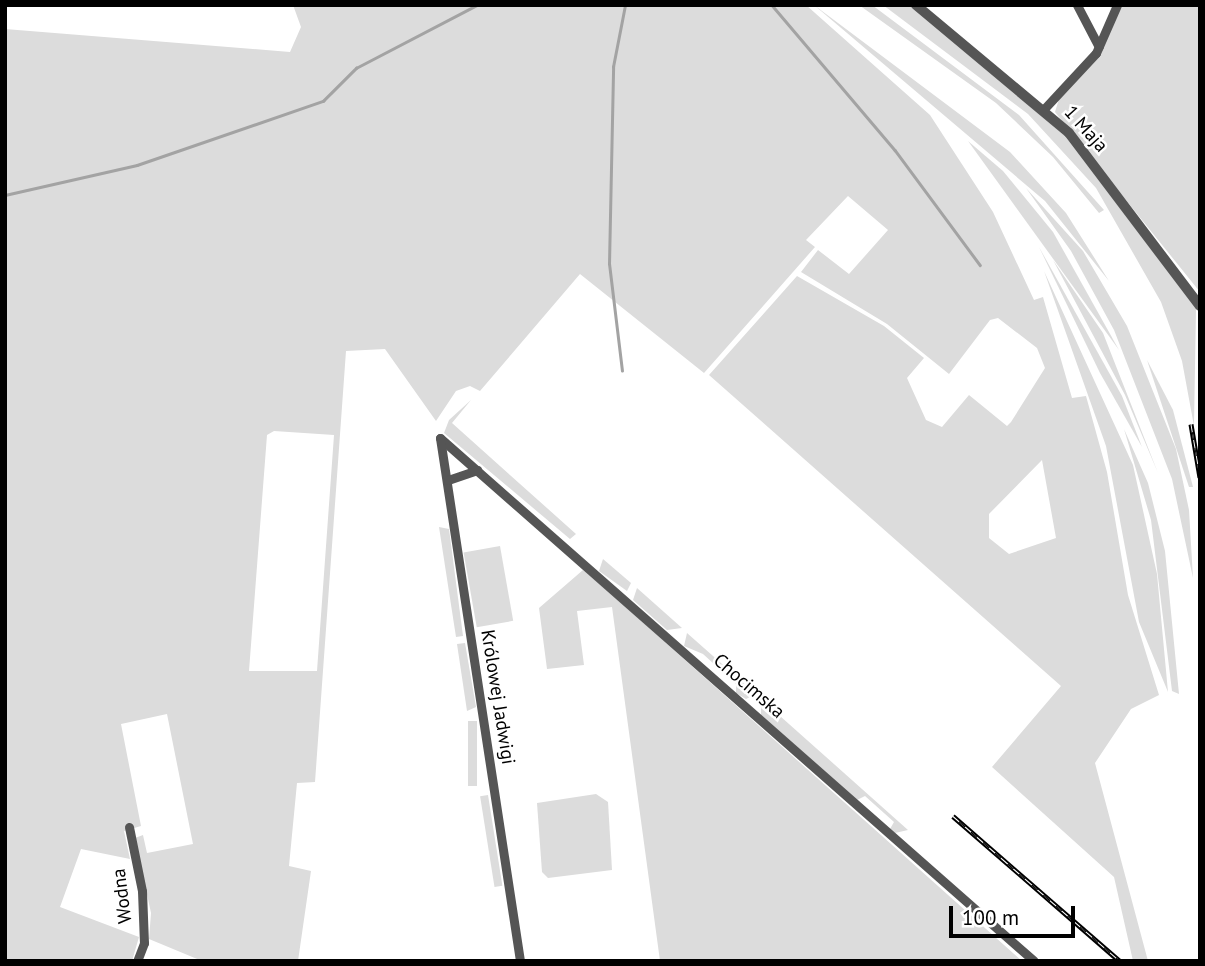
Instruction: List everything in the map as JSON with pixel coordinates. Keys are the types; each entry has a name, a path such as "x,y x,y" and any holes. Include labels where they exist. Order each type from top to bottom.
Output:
{"street":[{"name":"1 Maja","path":"916,5 1043,110 1093,162 1200,306"},
{"path":"1077,5 1099,47"},
{"path":"1043,110 1099,47 1117,5"},
{"name":"Chocimska","path":"440,438 1034,961"},
{"name":"Królowej Jadwigi","path":"440,438 520,961"},
{"path":"448,480 477,470"},
{"name":"Wodna","path":"129,827 142,891 144,943 137,961"}],"shaded area":[{"path":"293,5 806,5 930,115 993,212 1034,300 1043,297 1072,398 1086,396 1107,472 1128,595 1159,695 1131,709 1095,763 1148,961 1133,961 1114,877 992,767 1061,686 709,375 797,276 884,326 924,358 907,378 926,420 942,427 969,395 1007,426 1011,422 1045,368 1037,348 998,318 990,320 949,374 887,324 801,272 818,250 849,274 888,230 848,196 806,240 815,247 704,373 580,274 480,391 470,386 456,391 436,421 385,349 346,351 315,782 297,783 289,866 311,871 298,961 202,961 149,939 151,913 135,838 143,835 147,853 193,844 167,714 121,724 141,826 124,831 130,859 81,849 60,907 139,937 132,961 5,961 5,29 290,52 301,27","holes":["274,431 334,435 317,671 249,671 267,435","1042,460 1056,538 1009,554 989,538 989,514"]},
{"path":"814,5 1010,152 1066,213 1109,281 1045,201"},
{"path":"859,5 872,5 1019,115 1104,210 1099,213 1053,157 996,103"},
{"path":"883,5 910,5 1065,136 1196,308 1194,426 1182,361 1161,302 1096,188 1028,114"},
{"path":"1121,5 1200,5 1200,292 1055,112 1059,99 1100,54"},
{"path":"968,141 1003,171 1053,232 1119,350"},
{"path":"1026,188 1083,251 1127,326 1176,449 1189,510 1193,578 1172,479 1114,330 1071,251"},
{"path":"1039,247 1122,396 1142,447 1100,373"},
{"path":"1053,260 1103,333 1158,473 1125,395"},
{"path":"1044,271 1133,465 1157,574 1168,692 1139,622 1106,446"},
{"path":"1147,360 1173,410 1193,487 1189,487"},
{"path":"471,400 452,423 576,534 570,539 444,433 449,420"},
{"path":"1124,429 1148,483 1165,551 1179,694 1172,691 1151,520"},
{"path":"439,527 449,529 463,636 456,637"},
{"path":"500,546 513,621 477,627 464,552"},
{"path":"603,559 631,583 627,591 599,571"},
{"path":"583,570 1022,961 660,961 612,607 577,611 584,665 547,669 539,608"},
{"path":"637,588 682,628 667,630 633,600"},
{"path":"687,633 756,694 746,699 736,693 736,684 703,654 684,646"},
{"path":"465,643 476,707 467,711 457,644"},
{"path":"761,699 908,830 895,833 890,829 894,822 865,796 857,800 761,715"},
{"path":"468,721 477,721 477,786 468,786"},
{"path":"596,794 608,802 612,870 548,878 542,872 537,803"},
{"path":"488,795 502,886 494,887 480,796"}],"waterway":[{"path":"5,195 137,165 323,101 356,68 477,5"},
{"path":"622,371 609,264 613,67 625,5"},
{"path":"772,5 895,150 980,265"}],"railway":[{"path":"1191,424 1200,477"},
{"path":"953,816 1120,961"}]}
